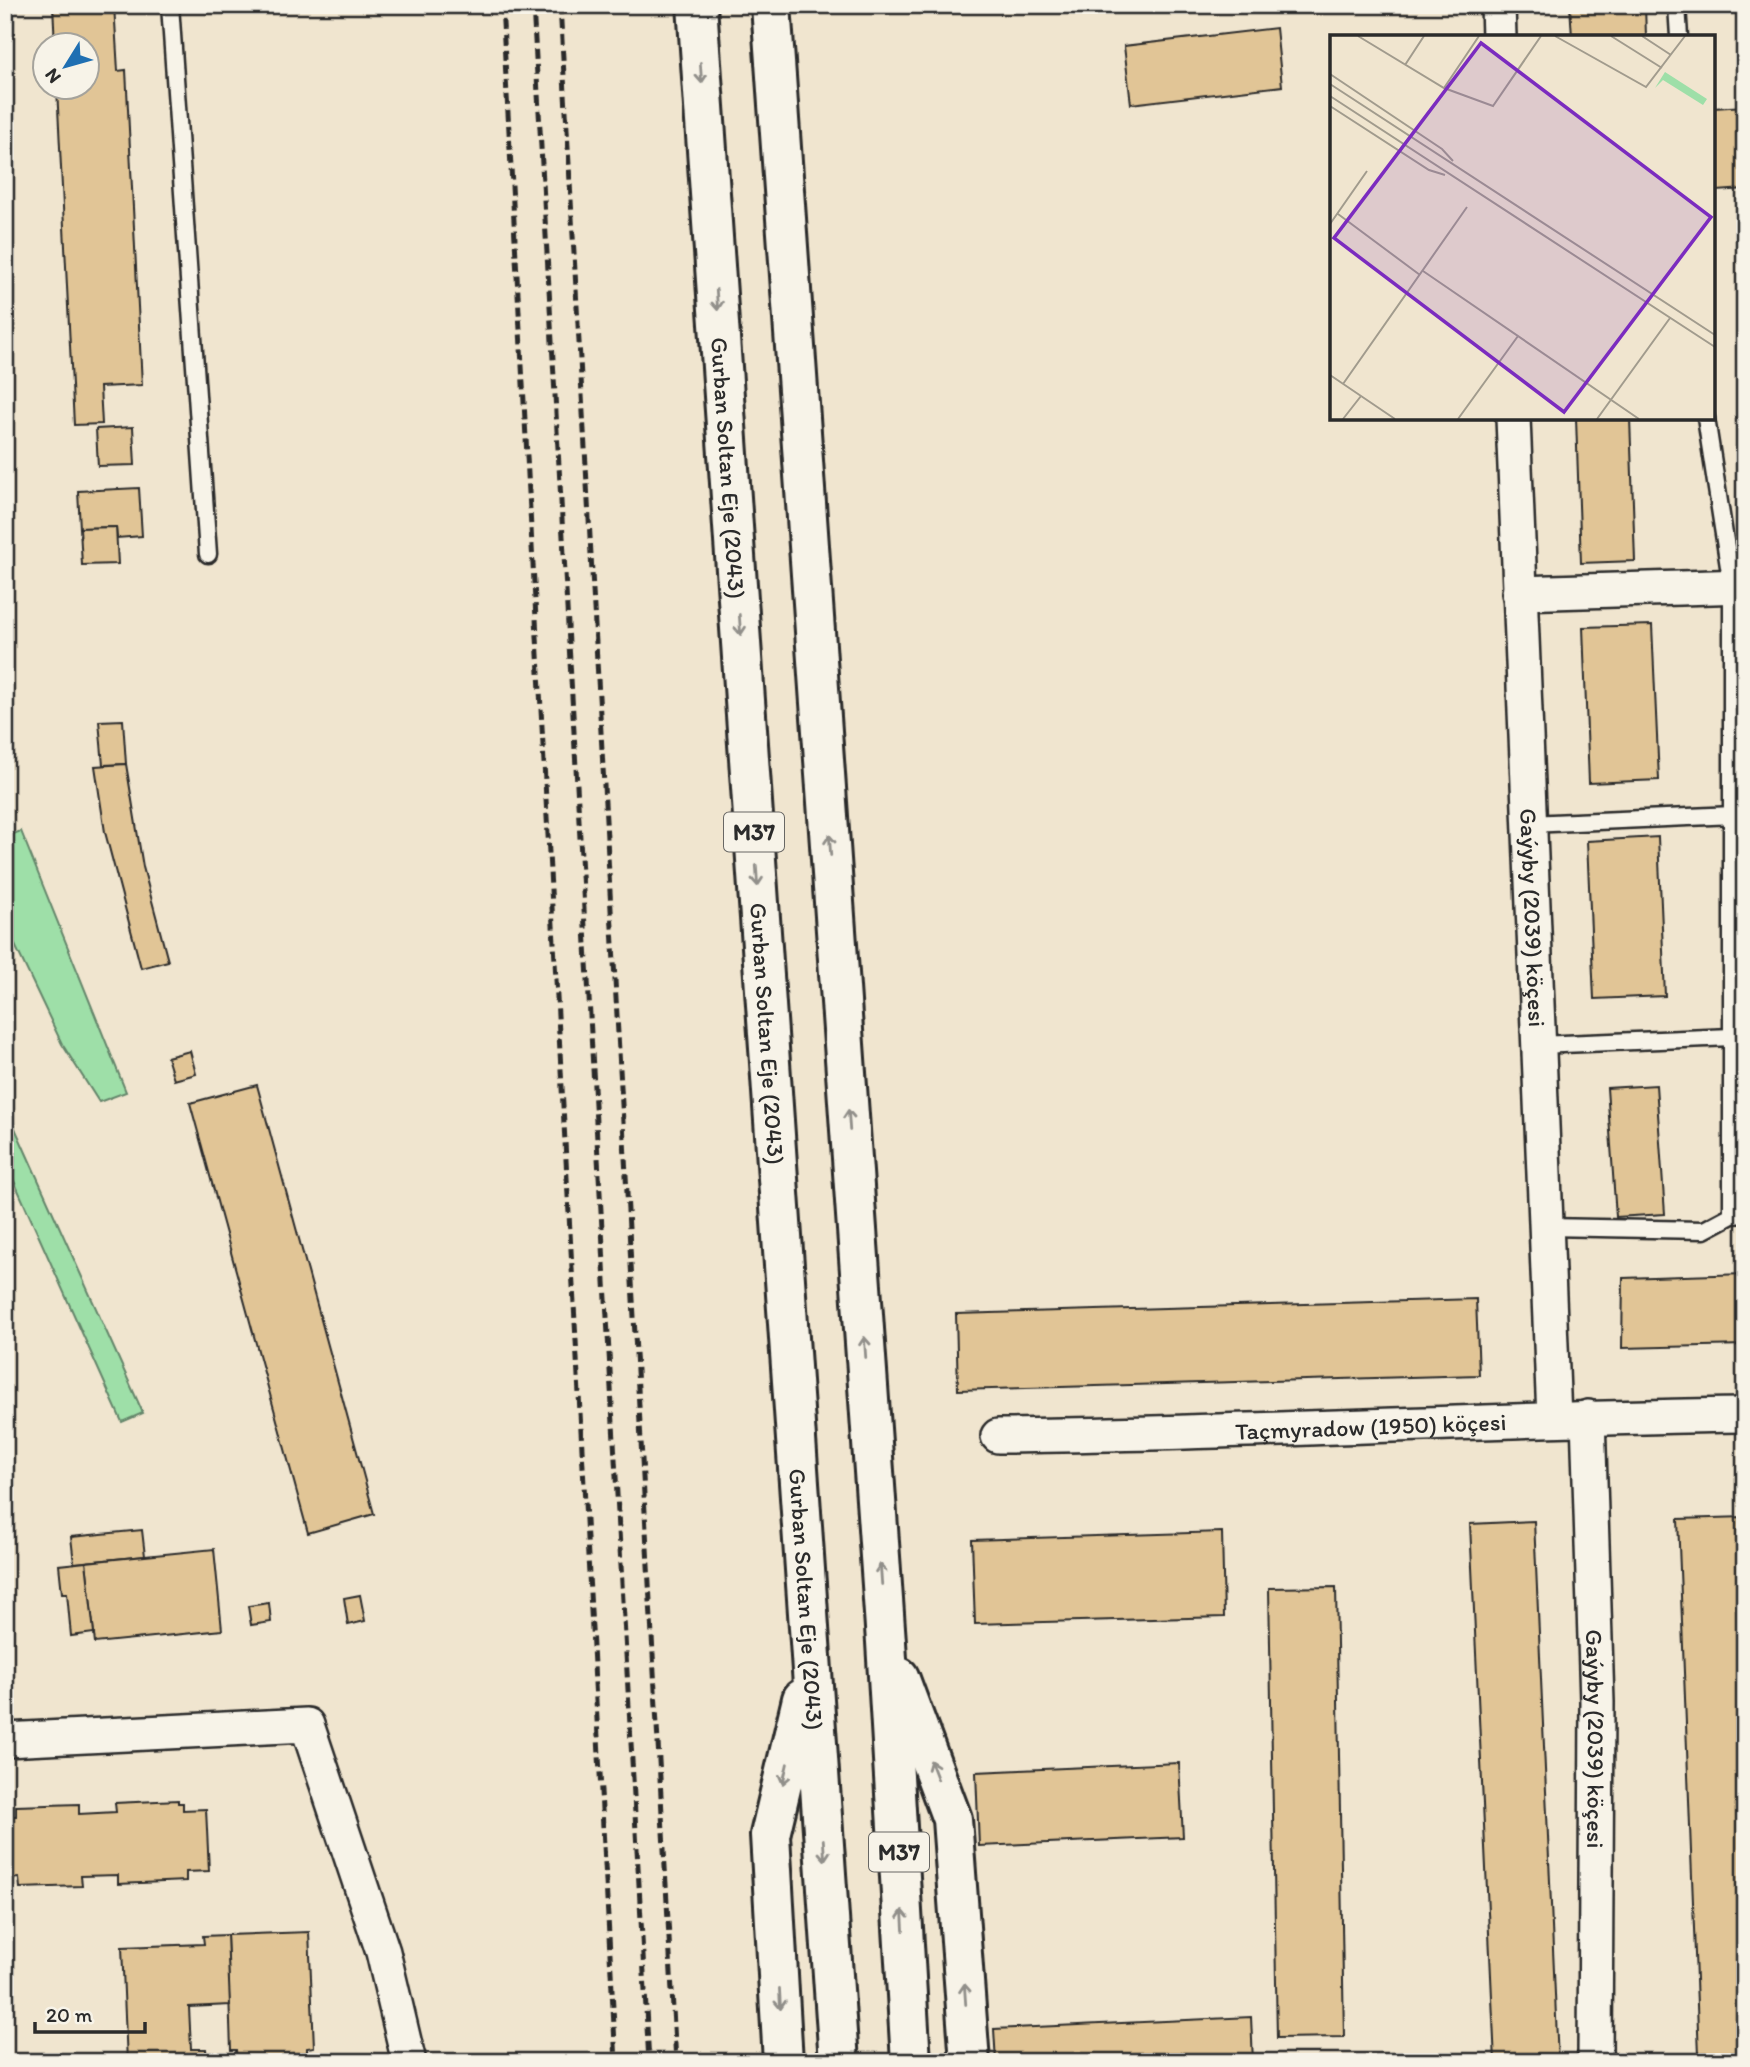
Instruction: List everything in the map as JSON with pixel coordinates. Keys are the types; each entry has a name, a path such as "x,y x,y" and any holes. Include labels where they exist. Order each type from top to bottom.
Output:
{"highway":[{"name":"Gurban Soltan Eje (2043)","path":"697,5 839,2062"},
{"name":"M37","path":"771,5 886,1642 911,2062"},
{"path":"886,1642 952,1819 970,2062"},
{"path":"783,2062 770,1835 811,1660"}],"street":[{"path":"1498,5 1499,35"},
{"name":"Gaýyby (2039) köçesi","path":"1513,420 1554,1419"},
{"path":"1519,593 1738,586"},
{"name":"Taçmyradow (1950) köçesi","path":"998,1436 1136,1435 1588,1417 1745,1415"},
{"name":"Gaýyby (2039) köçesi","path":"1588,1417 1597,1702 1595,2062"},
{"path":"5,1740 307,1725 383,1952 409,2062"}],"lane":[{"path":"170,5 208,554"},
{"path":"1677,5 1679,35"},
{"path":"1546,1227 1704,1230 1738,1214 1732,1037 1738,586 1706,420"},
{"path":"1529,824 1734,816"},
{"path":"1538,1045 1732,1037"}],"green space":[{"path":"21,831 126,1092 99,1102 62,1044 5,924 5,837"},
{"path":"5,1106 143,1413 122,1422 5,1161"}],"building":[{"path":"5,5 9,58 5,59"},
{"path":"53,5 114,5 118,71 126,70 142,385 100,387 102,424 74,425 58,102 102,102 102,32 54,32"},
{"path":"1570,5 1645,5 1646,35 1572,35"},
{"path":"1276,28 1282,86 1131,104 1124,46"},
{"path":"1745,106 1745,189 1717,191 1715,108"},
{"path":"1576,420 1630,420 1635,561 1581,563"},
{"path":"133,427 135,465 98,466 96,429"},
{"path":"139,488 142,536 117,538 116,527 80,528 78,491"},
{"path":"116,527 118,564 82,565 80,528"},
{"path":"1652,625 1659,780 1589,783 1583,627"},
{"path":"123,720 126,764 103,765 99,721"},
{"path":"126,764 143,867 168,961 141,968 105,832 95,766"},
{"path":"1658,837 1665,996 1594,999 1587,841"},
{"path":"190,1051 196,1074 174,1080 167,1057"},
{"path":"257,1085 374,1514 308,1533 190,1103"},
{"path":"1656,1085 1665,1214 1616,1217 1607,1088"},
{"path":"1745,1274 1745,1345 1622,1348 1623,1278"},
{"path":"1476,1299 1479,1375 958,1390 956,1314"},
{"path":"1745,1517 1745,2054 1699,2056 1678,1519"},
{"path":"1534,1521 1558,2062 1495,2062 1470,1524"},
{"path":"142,1530 145,1556 74,1563 71,1537"},
{"path":"1222,1532 1224,1617 975,1624 972,1540"},
{"path":"214,1549 222,1630 95,1643 86,1562"},
{"path":"86,1562 94,1633 71,1636 67,1593 62,1593 59,1565"},
{"path":"1336,1587 1344,2037 1277,2038 1269,1588"},
{"path":"360,1595 365,1621 348,1625 344,1598"},
{"path":"269,1603 271,1622 251,1625 248,1606"},
{"path":"1179,1763 1183,1837 979,1846 976,1772"},
{"path":"178,1800 178,1803 183,1803 183,1810 206,1809 209,1871 186,1872 186,1881 118,1884 118,1875 81,1876 82,1886 20,1888 19,1878 5,1879 5,1816 16,1816 16,1806 79,1804 79,1814 116,1812 115,1803"},
{"path":"309,1932 314,2047 307,2048 307,2062 237,2062 236,2050 231,2050 227,1935"},
{"path":"227,1935 230,2005 189,2007 191,2049 206,2049 207,2062 127,2062 122,1947 204,1944 203,1936"},
{"path":"1251,2017 1253,2062 996,2062 994,2029"}],"railway":[{"path":"502,5 616,2062"},
{"path":"533,5 649,2062"},
{"path":"560,5 676,2062"}]}
